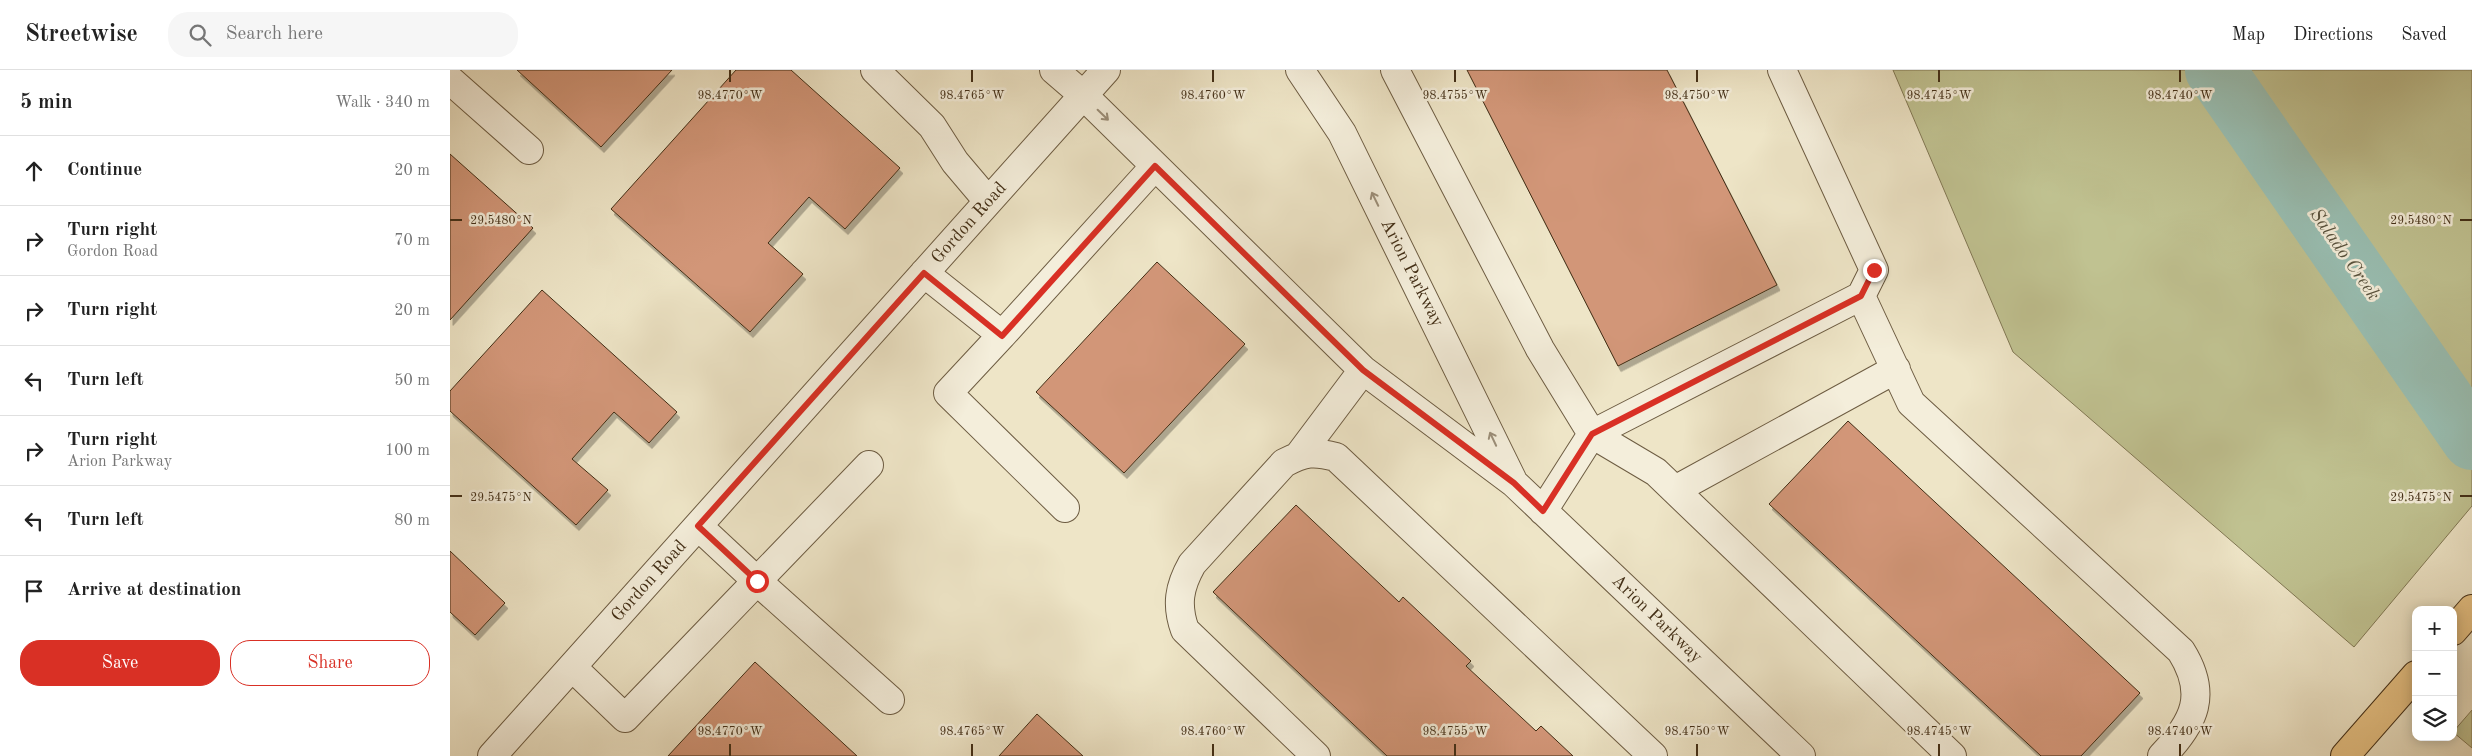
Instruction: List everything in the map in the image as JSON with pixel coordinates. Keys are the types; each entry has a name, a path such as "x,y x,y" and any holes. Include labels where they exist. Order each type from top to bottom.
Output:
{"main road":[{"path":"2457,626 2472,609"},
{"path":"2345,756 2412,680"}],"street":[{"path":"875,70 932,126 955,162 988,201"},
{"name":"Arion Parkway","path":"1054,70 1083,96 1363,370 1514,483 1801,756"},
{"name":"Gordon Road","path":"492,756 1106,70"},
{"name":"Arion Parkway","path":"1300,70 1342,133 1514,483"},
{"path":"1395,70 1540,349 1592,434 1656,472 1952,756"},
{"path":"1543,511 1592,434 1861,296 1874,270 1782,70"},
{"path":"450,80 529,150"},
{"path":"1065,508 948,393 1155,166"},
{"path":"924,273 1002,336"},
{"path":"1861,296 1911,403 2181,651 2192,669 2196,687 2194,706 2179,739 2162,756"},
{"path":"1675,490 1896,369"},
{"path":"1300,454 1363,370"},
{"path":"1316,756 1185,630 1179,613 1179,596 1183,579 1192,564 1284,463 1300,454 1316,452 1336,457 1653,756"},
{"path":"572,667 625,718 869,465"},
{"path":"698,526 890,700"}],"green space":[{"path":"1893,70 2472,70 2472,506 2354,647 2013,352"},
{"path":"2472,710 2472,748 2457,735 2457,727"}],"building":[{"path":"517,70 672,70 601,147"},
{"path":"736,70 791,70 900,168 845,229 809,197 768,243 803,274 750,332 611,209"},
{"path":"1467,70 1667,70 1777,285 1618,366"},
{"path":"450,154 533,228 450,320"},
{"path":"1157,262 1245,344 1124,473 1036,392"},
{"path":"542,290 677,412 649,443 614,412 572,459 608,490 576,525 450,411 450,391"},
{"path":"1848,421 2140,693 2081,756 2041,756 1769,504"},
{"path":"1296,505 1399,602 1403,597 1471,661 1466,666 1536,731 1541,726 1573,756 1387,756 1213,592"},
{"path":"450,551 505,603 475,635 450,612"},
{"path":"755,662 857,756 668,756"},
{"path":"1037,714 1083,756 999,756"}],"waterway":[{"name":"Salado Creek","path":"2215,70 2472,440"}],"route":[{"path":"757,581 698,526 924,273 1002,336 1155,166 1363,370 1514,483 1543,511 1592,434 1861,296 1874,270"}]}
